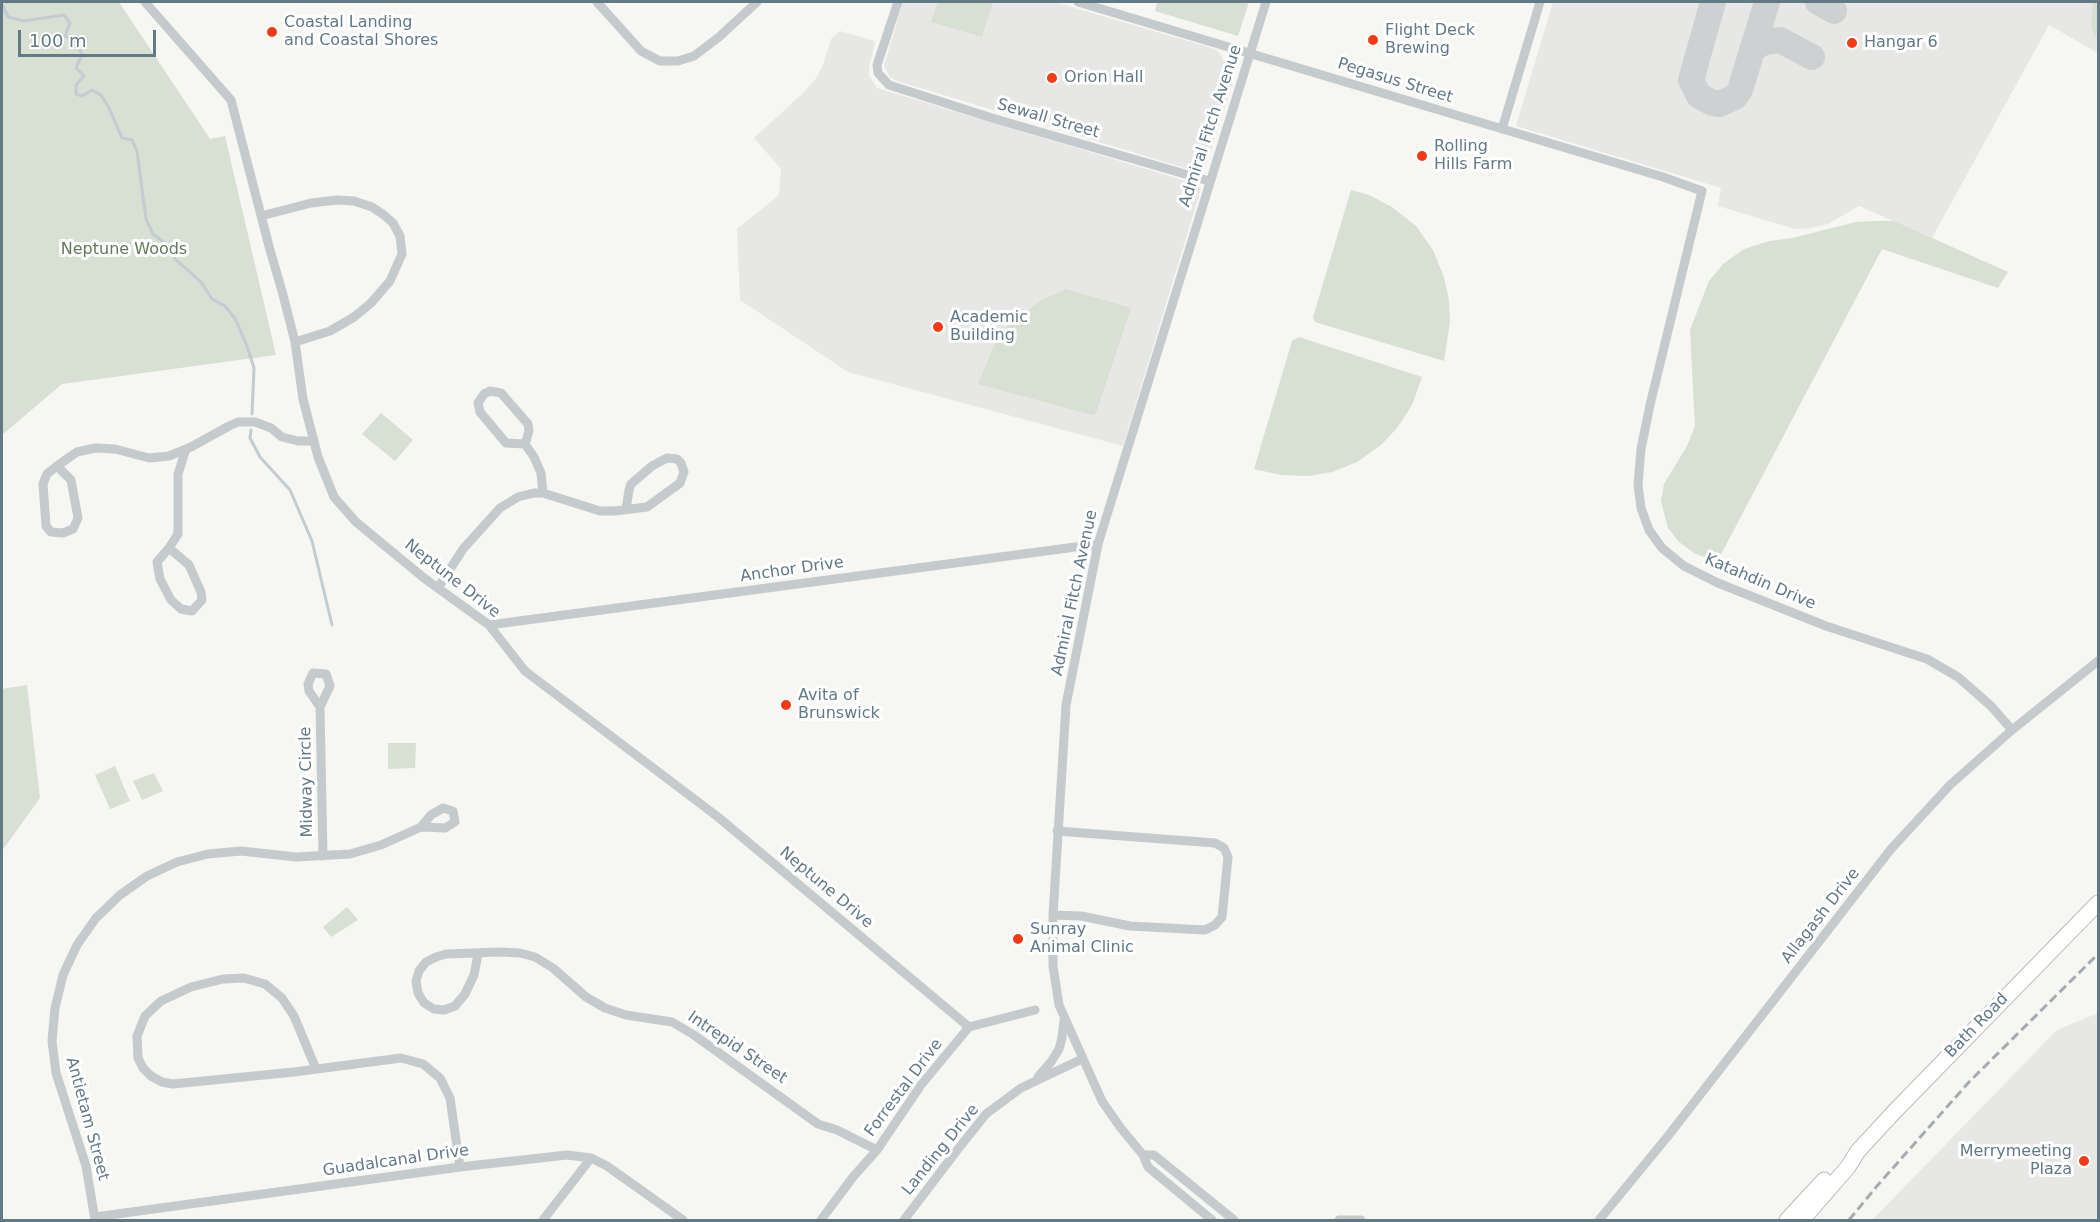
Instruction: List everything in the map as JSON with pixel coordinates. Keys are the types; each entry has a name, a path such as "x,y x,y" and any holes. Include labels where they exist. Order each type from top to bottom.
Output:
{"main road":[{"name":"Bath Road","path":"1802,1221 1848,1167 1858,1151 2015,986 2098,903"},
{"name":"Bath Road","path":"1787,1221 1851,1154 1858,1151"}],"street":[{"name":"Neptune Drive","path":"145,2 231,100 295,342 303,399 314,441 334,497 356,522 424,578 489,626 525,671 718,817 969,1027"},
{"path":"597,2 641,51 660,61 678,61 694,56 758,2"},
{"name":"Sewall Street","path":"898,2 878,65 878,73 889,85 989,117 1209,181"},
{"name":"Pegasus Street","path":"1078,2 1663,177 1702,191"},
{"name":"Admiral Fitch Avenue","path":"1212,1221 1148,1167 1143,1155 1102,1101 1059,1005 1053,966 1053,915 1066,705 1098,544 1266,2"},
{"path":"1502,129 1540,2"},
{"name":"Katahdin Drive","path":"1702,191 1641,448 1638,485 1641,508 1649,530 1662,548 1684,566 1718,583 1826,626 1936,664 1958,677 1991,706 2012,730"},
{"path":"261,216 311,203 354,201 372,207 384,215 393,223 400,236 402,254 390,281 371,303 354,317 330,331 295,342"},
{"path":"490,391 501,393 528,424 530,430 525,444 520,446 506,443 480,412 478,403 484,394 490,391"},
{"path":"57,466 70,480 78,518 73,529 63,533 51,532 46,526 43,484 47,474 57,466 77,452 95,448 115,449 149,458 169,456 238,422 255,422 271,428 282,437 298,441 314,441"},
{"path":"525,444 541,473 543,493"},
{"path":"169,548 189,566 201,592 202,600 192,611 181,609 176,605 160,579 157,562 178,534 178,474 186,449"},
{"path":"438,588 463,549 500,508 518,497 543,493 600,511 626,510 647,507 680,483 684,471 681,463 676,459 668,458 652,466 631,484 626,510"},
{"name":"Anchor Drive","path":"489,626 1098,544"},
{"name":"Allagash Drive","path":"1599,1221 1892,849 1950,785 2012,730 2098,661"},
{"name":"Midway Circle","path":"320,707 323,856"},
{"name":"Antietam Street","path":"95,1219 86,1166 56,1073 52,1041 55,1008 63,975 76,945 96,918 120,895 147,876 177,862 208,854 241,851 296,856 361,852 422,826"},
{"path":"1053,915 1081,916 1130,926 1206,930 1222,917 1228,857 1224,848 1215,843 1057,831"},
{"name":"Intrepid Street","path":"478,954 474,975 465,994 455,1006 444,1010 424,1003 418,993 416,981 419,971 426,962 436,957 446,954 500,952 520,953 535,957 553,968 586,997 604,1008 626,1015 672,1022 694,1035 818,1124 876,1150"},
{"path":"316,1069 294,1016 282,998 265,984 244,978 223,979 191,987 160,1001 145,1016 136,1036 138,1058 143,1068 162,1082 173,1084 316,1069 401,1058 423,1064 440,1078 450,1098 460,1167"},
{"path":"969,1027 1035,1010"},
{"name":"Landing Drive","path":"1034,1081 1059,1049 1064,1018"},
{"name":"Forrestal Drive","path":"821,1221 876,1150 921,1085 969,1027"},
{"name":"Landing Drive","path":"904,1221 957,1149 987,1114 1034,1081 1082,1059"},
{"name":"Guadalcanal Drive","path":"95,1219 460,1167 567,1155 591,1158 616,1171 683,1221"},
{"name":"Admiral Fitch Avenue","path":"1143,1155 1154,1155 1234,1221"},
{"path":"543,1221 591,1158"},
{"path":"1339,1221 1361,1221"}],"shaded area":[{"path":"903,2 1055,2 1215,49 1234,79 1205,168 1195,171 897,81 890,77 884,66"},
{"path":"1553,2 2098,2 2098,53 2049,25 1932,238 1859,206 1828,224 1795,229 1718,206 1721,188 1516,126"},
{"path":"840,31 874,41 869,75 877,88 1196,184 1199,188 1200,192 1123,446 848,372 740,300 737,229 779,195 781,169 754,138 815,80 823,65 831,39"},
{"name":"Merrymeeting Plaza","path":"2098,1013 2098,1220 1872,1220 2057,1030"}],"green space":[{"name":"Neptune Woods","path":"2,2 119,2 210,139 225,136 276,355 62,384 2,435"},
{"path":"938,2 993,2 982,37 931,22"},
{"path":"1157,2 1249,2 1238,36 1155,11"},
{"path":"2093,2 2098,2 2098,30 2094,39 2091,22"},
{"path":"1351,190 1369,195 1392,207 1416,226 1433,250 1444,277 1449,300 1450,321 1444,361 1315,322 1313,317"},
{"path":"1894,221 2008,272 1998,288 1882,249 1717,562 1694,553 1679,542 1668,528 1661,501 1664,484 1687,446 1695,426 1690,330 1709,281 1723,264 1744,249 1769,241 1792,238 1856,222"},
{"path":"1066,289 1131,308 1096,413 1092,415 978,384 995,343 1010,323 1041,300"},
{"path":"1299,337 1422,377 1412,405 1397,428 1381,445 1357,462 1332,472 1308,476 1281,475 1254,469 1292,341"},
{"path":"381,413 413,440 395,461 362,434"},
{"path":"27,685 40,798 2,851 2,689"},
{"path":"388,743 416,743 415,768 388,769"},
{"path":"115,766 130,801 110,809 95,775"},
{"path":"154,773 163,791 142,800 133,781"},
{"path":"347,907 358,920 331,937 323,927"}],"waterway":[{"path":"2,4 8,17 24,21 64,15 70,23 65,36 78,44 82,55 76,68 84,76 76,85 76,94 82,96 92,90 101,95 122,138 132,140 137,151 146,219 153,234 170,247 175,259 201,282 212,299 225,306 236,320 254,368 252,414"},
{"path":"251,430 250,438 260,457 290,490 312,541 332,625"}],"taxiway":[{"path":"1713,2 1691,80 1699,96 1719,104 1735,97 1740,90 1767,2"},
{"path":"1818,2 1834,11"},
{"path":"1752,50 1764,42 1780,40 1812,57"}],"railway":[{"path":"1849,1220 1969,1082 2098,954"}],"place":[{"name":"Coastal Landing and Coastal Shores","path":"272,32"},
{"name":"Flight Deck Brewing","path":"1373,40"},
{"name":"Hangar 6","path":"1852,43"},
{"name":"Orion Hall","path":"1052,78"},
{"name":"Rolling Hills Farm","path":"1422,156"},
{"name":"Academic Building","path":"938,327"},
{"name":"Avita of Brunswick","path":"786,705"},
{"name":"Sunray Animal Clinic","path":"1018,939"},
{"name":"Merrymeeting Plaza","path":"2084,1161"}]}
